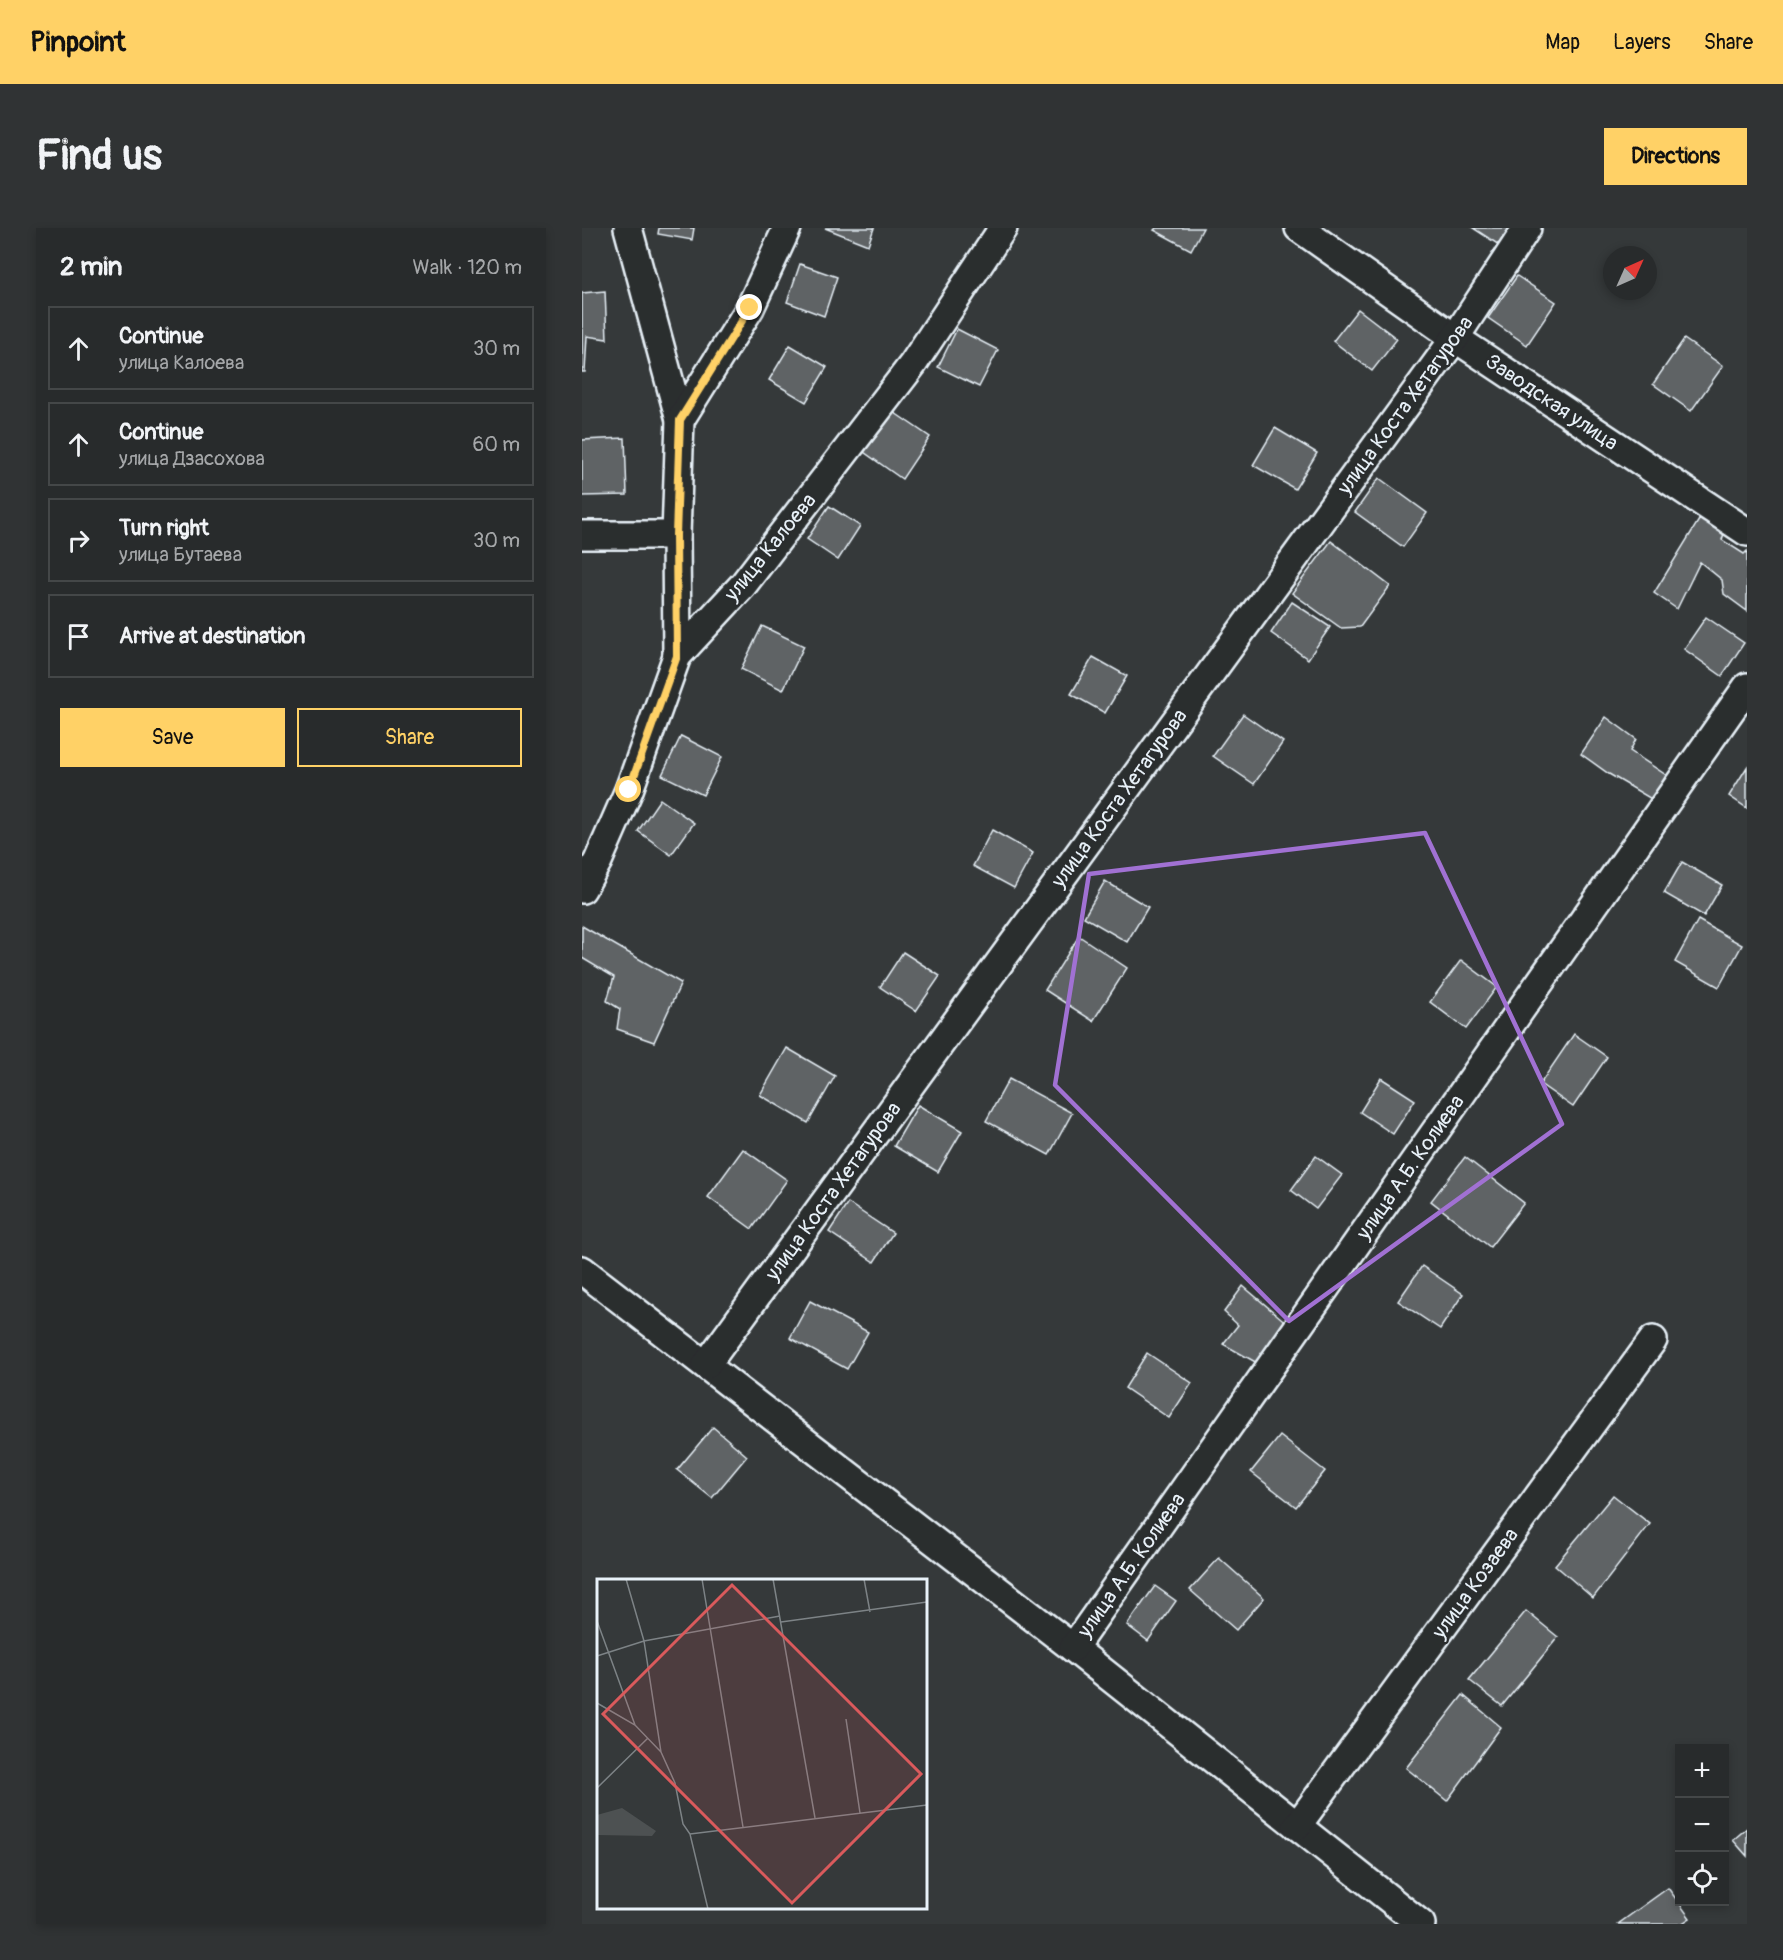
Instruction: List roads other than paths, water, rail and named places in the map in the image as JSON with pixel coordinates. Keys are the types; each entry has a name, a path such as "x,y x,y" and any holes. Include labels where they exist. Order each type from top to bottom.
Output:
{"street":[{"path":"628,228 680,420 676,535 677,656"},
{"path":"680,420 750,308 787,228"},
{"name":"улица Калоева","path":"582,889 598,861 629,790 677,656 743,585 913,364 1003,228"},
{"name":"Заводская улица","path":"1299,228 1455,338 1747,532"},
{"name":"улица Коста Хетагурова","path":"706,1365 1455,338 1527,228"},
{"path":"582,535 676,535"},
{"name":"улица А.Б. Колиева","path":"1073,1648 1747,687"},
{"path":"582,1270 1073,1648 1421,1924"},
{"name":"улица Козаева","path":"1297,1826 1653,1340"}]}
